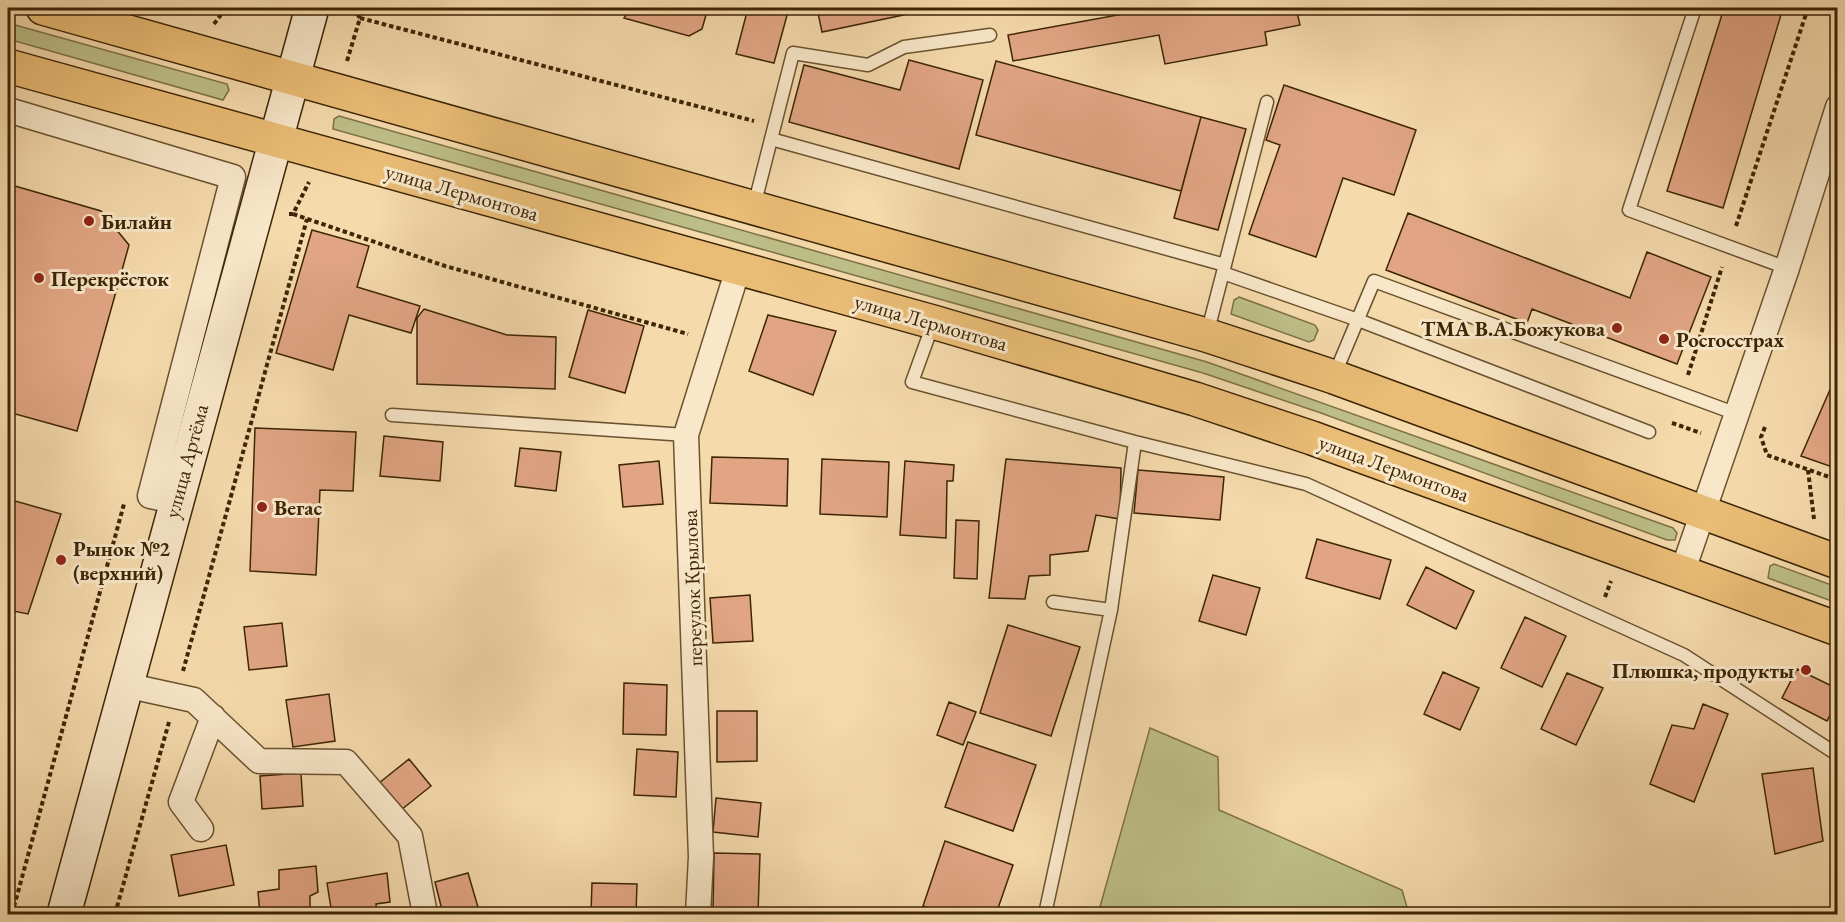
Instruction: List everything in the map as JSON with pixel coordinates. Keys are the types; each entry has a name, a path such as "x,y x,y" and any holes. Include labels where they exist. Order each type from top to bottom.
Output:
{"main road":[{"path":"43,8 294,76 1206,335 1334,377 1838,562"},
{"name":"улица Артёма","path":"63,915 312,8"},
{"name":"улица Лермонтова","path":"8,66 933,322 1217,406 1312,438 1682,573 1833,632"}],"street":[{"path":"1682,573 1787,268 1838,107"},
{"path":"8,111 233,177 150,496 175,501"},
{"name":"переулок Крылова","path":"698,915 701,857 686,435 738,269"},
{"path":"125,685 194,700 259,761 345,762 410,836 425,915"},
{"path":"201,829 181,802 213,717"}],"lane":[{"path":"1695,8 1629,210 1787,268"},
{"path":"754,207 793,53 868,64 904,47 990,35"},
{"path":"1206,335 1267,102"},
{"path":"771,139 1224,269 1649,432"},
{"path":"1334,377 1374,281 1737,414"},
{"path":"933,322 912,382 1135,442 1306,484 1684,655 1838,754"},
{"path":"392,415 686,435"},
{"path":"1045,915 1111,610 1135,442"},
{"path":"1053,602 1111,610"}],"path":[{"path":"1668,432 1808,8"},
{"path":"293,214 445,266 717,342"},
{"path":"115,915 307,219"},
{"path":"1768,415 1761,437 1767,455 1838,480"},
{"path":"12,915 124,503"},
{"path":"1598,616 1622,552"}],"green space":[{"path":"8,23 227,84 229,90 223,100 8,39"},
{"path":"339,116 1207,362 1673,528 1677,533 1675,540 1667,540 1321,413 1203,373 333,129 334,119"},
{"path":"1239,297 1315,325 1318,330 1314,340 1309,342 1231,314 1234,300"},
{"path":"1774,564 1837,587 1837,603 1768,578 1770,566"},
{"path":"1150,728 1218,757 1219,810 1402,890 1409,914 1098,914"}],"building":[{"path":"605,8 708,8 702,29 689,36 624,18 627,14"},
{"path":"748,8 789,8 774,63 736,54"},
{"path":"817,8 937,8 822,32"},
{"path":"1156,8 1296,8 1300,25 1265,32 1267,45 1165,64 1159,35 1013,61 1008,35"},
{"path":"1724,8 1783,8 1723,208 1667,191"},
{"path":"909,60 983,80 959,169 789,122 804,65 900,90"},
{"path":"996,61 1201,117 1181,191 976,135"},
{"path":"1284,85 1416,130 1394,195 1343,178 1316,257 1249,234 1280,145 1266,140"},
{"path":"1201,117 1246,129 1218,230 1174,218"},
{"path":"8,184 101,211 129,245 77,431 8,412"},
{"path":"1408,213 1630,298 1647,252 1711,277 1677,364 1532,309 1527,323 1386,270"},
{"path":"312,230 369,246 357,287 420,306 411,333 349,315 333,370 276,353"},
{"path":"424,309 507,335 556,337 555,389 417,384 417,318"},
{"path":"588,310 644,326 625,393 569,377"},
{"path":"768,315 836,331 813,395 749,371"},
{"path":"1836,376 1838,377 1838,469 1801,456"},
{"path":"255,428 356,432 353,491 320,490 316,575 250,571"},
{"path":"384,436 443,442 440,481 380,476"},
{"path":"520,448 561,452 556,491 515,486"},
{"path":"712,457 788,459 787,506 710,503"},
{"path":"822,459 889,462 887,517 820,514"},
{"path":"1006,459 1121,468 1120,519 1096,515 1088,551 1050,555 1050,575 1029,576 1025,599 989,598"},
{"path":"659,461 663,504 623,507 619,465"},
{"path":"905,461 954,465 953,481 947,481 946,538 900,535"},
{"path":"1138,470 1224,477 1220,520 1134,513"},
{"path":"8,499 61,514 28,614 8,610"},
{"path":"956,520 979,521 977,579 954,578"},
{"path":"1317,539 1391,560 1380,599 1306,578"},
{"path":"1426,567 1474,591 1456,629 1407,605"},
{"path":"1213,575 1260,588 1246,635 1199,621"},
{"path":"750,595 753,641 713,643 710,598"},
{"path":"1525,617 1566,636 1542,687 1501,668"},
{"path":"282,623 287,666 249,670 244,627"},
{"path":"1008,625 1080,647 1051,736 980,713"},
{"path":"1797,669 1838,689 1838,700 1827,721 1782,698"},
{"path":"1443,672 1479,688 1460,730 1424,714"},
{"path":"1567,673 1603,688 1576,745 1541,729"},
{"path":"624,683 667,685 666,735 623,734"},
{"path":"329,694 335,741 293,747 286,700"},
{"path":"949,702 976,712 963,745 937,735"},
{"path":"1703,704 1728,714 1694,802 1650,784 1672,725 1694,729"},
{"path":"717,711 757,711 757,761 717,762"},
{"path":"968,742 1036,765 1013,831 945,807"},
{"path":"637,749 678,752 676,797 634,795"},
{"path":"409,759 431,786 401,810 379,783"},
{"path":"1813,768 1823,841 1775,854 1762,774"},
{"path":"301,773 303,806 262,809 260,776"},
{"path":"716,798 761,803 758,837 713,832"},
{"path":"945,841 1013,865 996,914 948,914 923,906"},
{"path":"226,845 234,885 179,896 171,855"},
{"path":"714,853 760,854 758,913 713,912"},
{"path":"316,866 318,892 310,896 310,914 260,914 258,892 279,889 279,870"},
{"path":"387,873 390,902 376,904 377,914 332,914 327,883"},
{"path":"468,873 480,914 443,914 435,882"},
{"path":"592,883 637,884 636,914 591,913"}],"place":[{"name":"Билайн","path":"89,221"},
{"name":"Перекрёсток","path":"39,278"},
{"name":"ТМА В.А.Божукова","path":"1617,328"},
{"name":"Росгосстрах","path":"1664,339"},
{"name":"Вегас","path":"262,507"},
{"name":"Рынок №2 (верхний)","path":"61,560"},
{"name":"Плюшка, продукты","path":"1806,670"}]}
